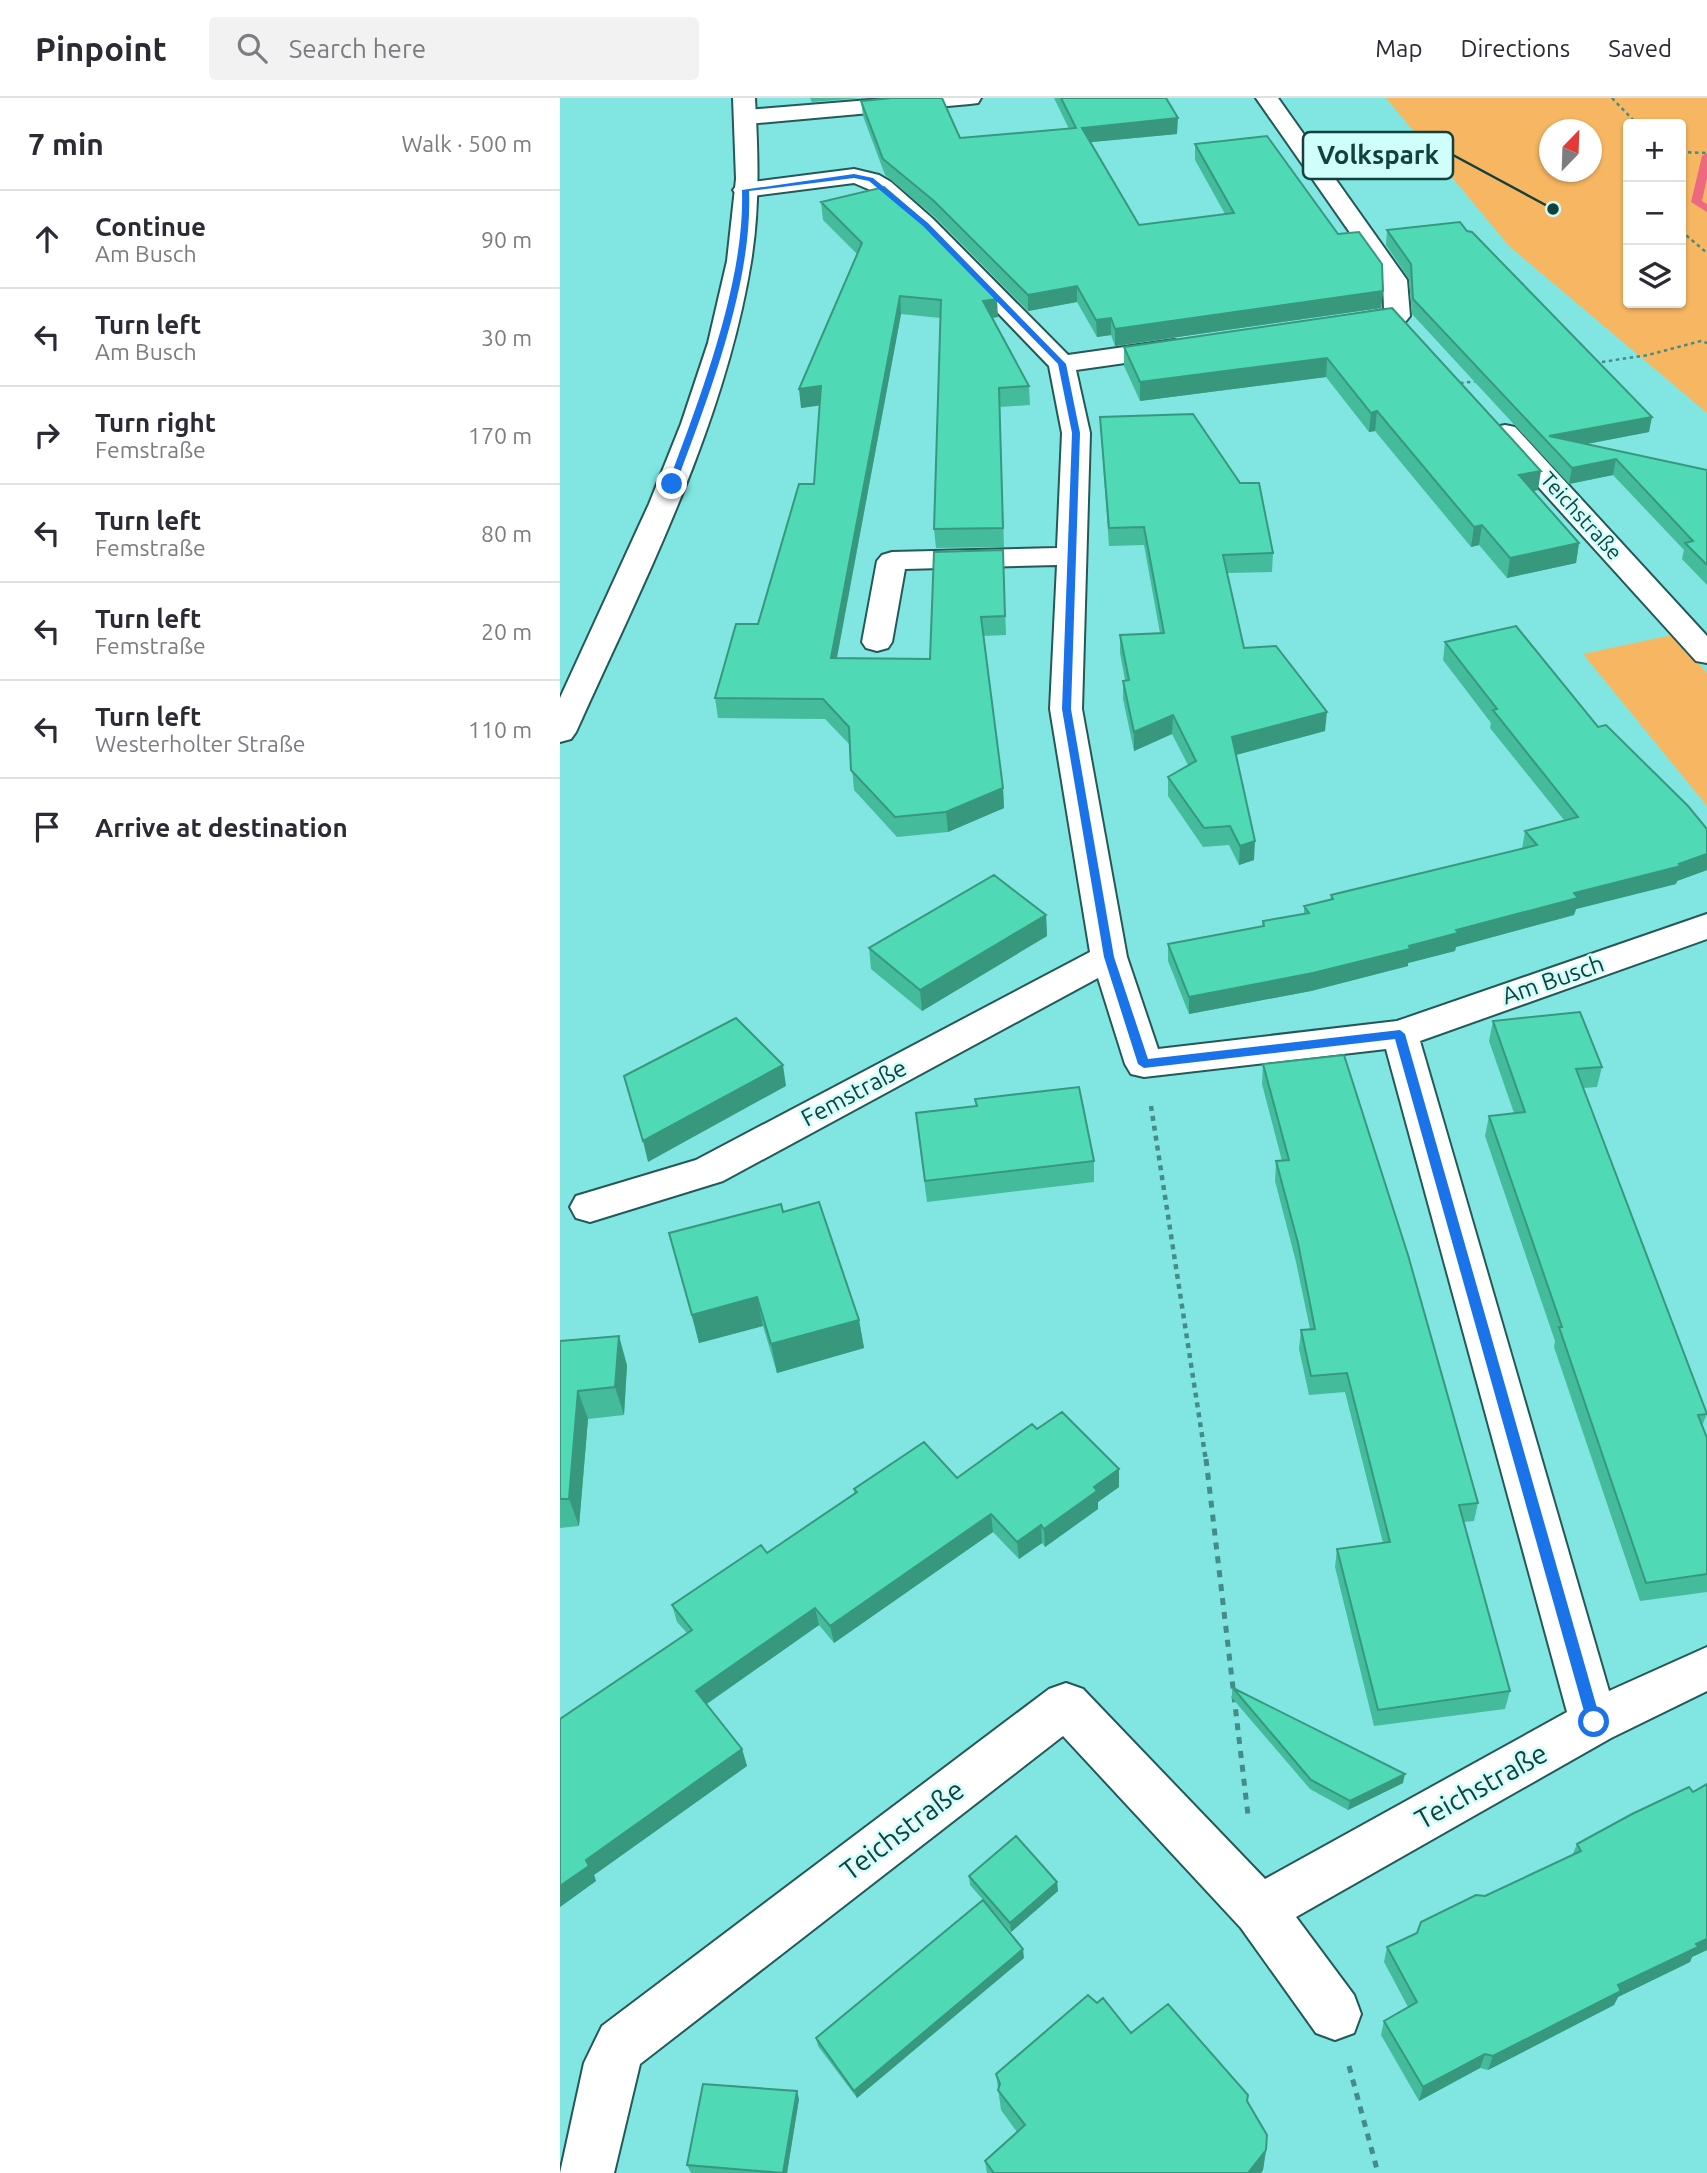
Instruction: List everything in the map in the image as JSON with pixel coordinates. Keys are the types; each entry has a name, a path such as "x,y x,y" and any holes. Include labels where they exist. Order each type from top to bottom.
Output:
{"street":[{"path":"560,732 679,468 702,405 727,316 747,222 746,107 970,98"},
{"path":"1266,98 1395,280 1406,326 1330,326"},
{"path":"745,190 854,176 871,180 925,224 1062,364 1076,433 1066,709 1109,957 1144,1064"},
{"path":"1062,364 1196,345"},
{"name":"Teichstraße","path":"1473,381 1707,654"},
{"path":"877,642 892,561 1072,556"},
{"name":"Am Busch","path":"1144,1064 1400,1034 1707,926"},
{"name":"Femstraße","path":"590,1207 709,1171 1109,957"},
{"path":"1400,1034 1594,1722"},
{"name":"Teichstraße","path":"1259,1910 1594,1722 1707,1668"},
{"name":"Teichstraße","path":"586,2173 611,2063 621,2045 1066,1705 1259,1910 1335,2014"}],"path":[{"path":"1612,98 1632,119"},
{"path":"1686,152 1707,153"},
{"path":"1686,235 1707,253"},
{"path":"1697,245 1707,246"},
{"path":"1594,363 1648,355 1701,341 1707,343"},
{"path":"1144,1064 1202,1416 1249,1828"},
{"path":"1335,2014 1378,2173"}],"shaded area":[{"path":"1386,98 1707,98 1707,413 1509,246"},
{"path":"1672,635 1707,673 1707,806 1583,654"}],"building":[{"path":"942,98 960,138 1076,128 1061,98 1166,98 1178,118 1082,128 1139,225 1234,213 1195,144 1267,136 1338,234 1359,232 1382,264 1383,291 1115,329 1111,318 1096,320 1077,286 1028,295 934,201 883,159 861,101"},
{"path":"884,187 914,213 997,299 983,301 1029,386 999,388 1003,528 934,529 941,300 900,296 831,658 930,659 934,552 1003,550 1005,616 981,617 1003,788 946,812 895,817 851,770 849,727 823,699 715,698 736,624 758,624 799,484 814,484 821,386 799,389 862,243 821,202"},
{"path":"1460,222 1652,417 1549,436 1707,470 1707,565 1685,543 1693,541 1616,459 1572,468 1413,299 1411,264 1387,230"},
{"path":"1392,308 1541,471 1519,475 1579,543 1510,558 1482,525 1474,527 1377,411 1371,413 1327,358 1140,382 1124,347"},
{"path":"1193,414 1240,483 1259,483 1273,553 1223,555 1244,648 1276,646 1327,712 1232,737 1255,841 1240,846 1230,826 1204,828 1168,777 1196,761 1173,715 1134,732 1123,681 1129,680 1120,635 1164,633 1144,527 1109,528 1100,417"},
{"path":"1516,626 1598,727 1606,725 1688,806 1707,829 1707,854 1679,864 1681,866 1574,893 1578,898 1456,930 1458,933 1409,946 1410,949 1313,973 1189,997 1168,944 1264,926 1263,921 1309,913 1304,906 1333,899 1331,895 1537,845 1525,831 1578,817 1493,710 1497,709 1445,642"},
{"path":"994,875 1046,915 920,990 869,948"},
{"path":"1580,1012 1602,1067 1576,1069 1707,1414 1698,1415 1707,1438 1707,1574 1646,1583 1489,1116 1525,1112 1493,1021"},
{"path":"736,1018 783,1065 643,1141 624,1076"},
{"path":"1344,1055 1408,1255 1478,1503 1459,1505 1510,1691 1378,1710 1337,1549 1390,1542 1347,1373 1311,1376 1301,1330 1315,1329 1298,1243 1276,1161 1289,1160 1263,1064"},
{"path":"1079,1087 1094,1161 925,1181 916,1113 977,1106 975,1099"},
{"path":"819,1202 859,1320 771,1344 757,1297 692,1315 669,1233 781,1204 783,1212"},
{"path":"619,1336 615,1387 578,1391 569,1499 560,1499 560,1341"},
{"path":"1062,1412 1119,1469 1094,1487 1097,1491 1044,1529 1041,1525 1017,1542 991,1514 830,1626 815,1608 696,1691 742,1749 586,1860 589,1866 560,1886 560,1719 692,1630 672,1605 761,1545 767,1553 857,1492 854,1489 924,1442 957,1478 1032,1424 1037,1429"},
{"path":"1233,1688 1405,1774 1350,1801 1311,1780"},
{"path":"1707,1784 1707,1939 1696,1944 1698,1947 1618,1985 1621,1991 1493,2056 1485,2054 1423,2087 1384,2021 1417,2002 1387,1947 1417,1933 1421,1922 1476,1895 1485,1896 1581,1851 1577,1844 1632,1814 1689,1787 1693,1792"},
{"path":"1016,1836 1057,1882 1010,1923 969,1876"},
{"path":"983,1900 1023,1949 854,2091 816,2038"},
{"path":"1088,1995 1097,2003 1103,1998 1131,2033 1168,2004 1248,2095 1247,2101 1267,2135 1266,2150 1248,2173 994,2173 985,2161 1025,2125 998,2090 1000,2084 996,2074"},
{"path":"703,2084 797,2091 783,2173 687,2165"}],"waterway":[{"path":"1707,156 1696,202 1707,209"}],"place":[{"name":"Volkspark","path":"1553,209"}],"route":[{"path":"672,484 705,393 727,316 747,222 745,190 854,176 871,180 883,187 925,224 1062,364 1076,433 1066,709 1109,957 1144,1064 1400,1034 1594,1722"}]}
